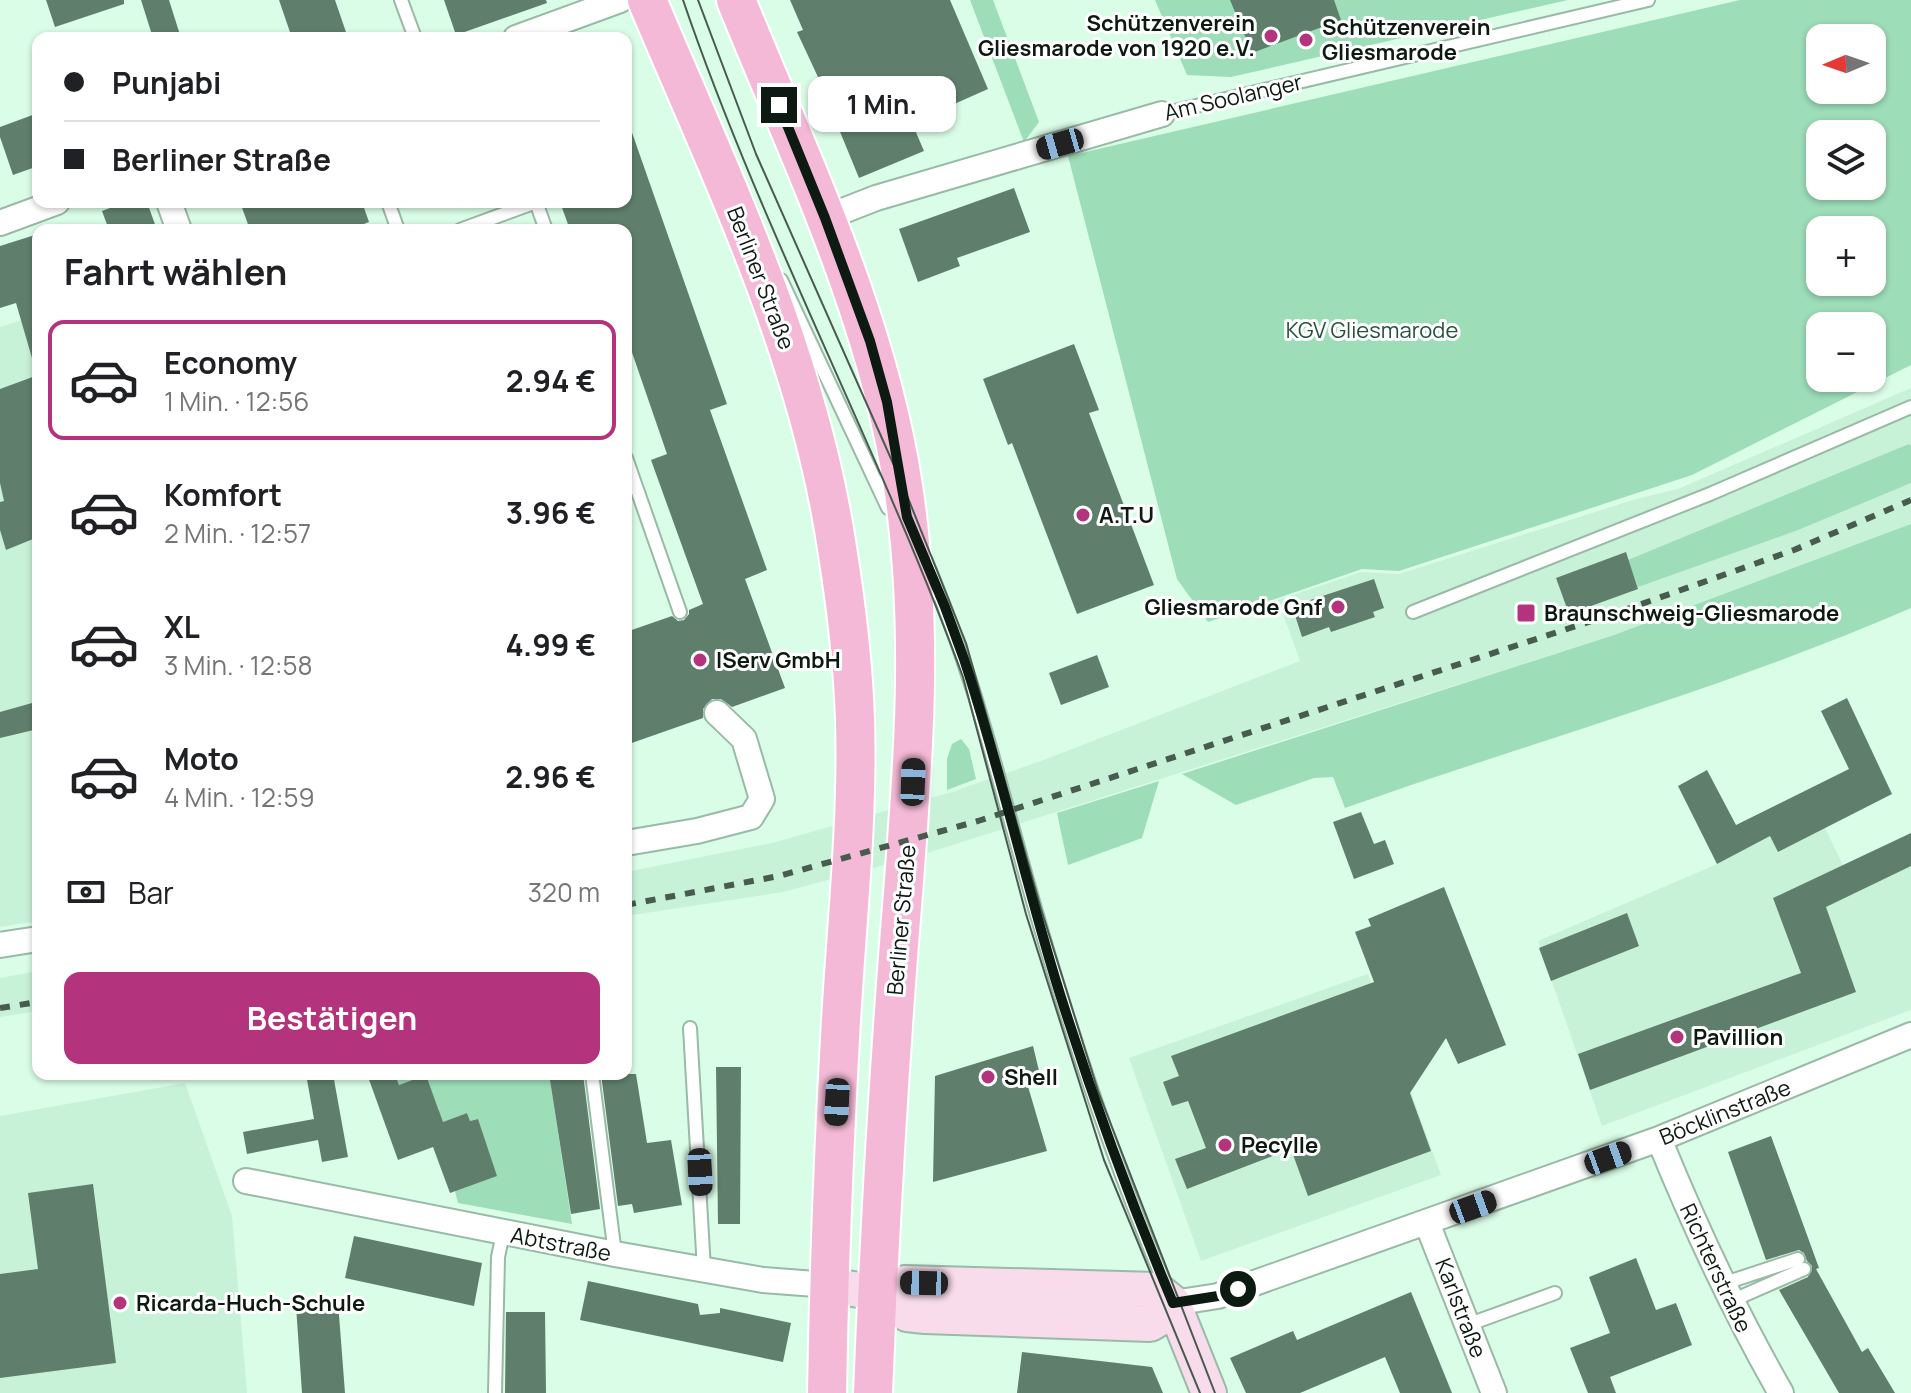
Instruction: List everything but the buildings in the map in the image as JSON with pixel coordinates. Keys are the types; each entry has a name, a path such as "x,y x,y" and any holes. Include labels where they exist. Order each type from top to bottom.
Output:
{"main road":[{"name":"Berliner Straße","path":"647,0 753,250 790,348 831,513 849,637 855,721 854,800 833,1163 827,1393"},
{"name":"Berliner Straße","path":"736,0 825,218 870,341 887,402 907,517 913,582 916,714 886,1117 873,1393"}],"street":[{"path":"532,32 620,0"},
{"name":"Am Soolanger","path":"825,218 876,198 1162,114"},
{"path":"0,223 41,208"},
{"path":"632,842 697,831 751,817 762,799 744,739 717,713"},
{"path":"0,945 32,940"},
{"name":"Böcklinstraße","path":"1173,1303 1218,1296 1659,1139 1911,1035"},
{"name":"Richterstraße","path":"1659,1139 1692,1221 1726,1292 1781,1393"},
{"name":"Abtstraße","path":"246,1181 503,1233 763,1280 829,1285 877,1293 905,1283 1157,1290 1173,1303"},
{"name":"Karlstraße","path":"1427,1223 1494,1393"},
{"path":"1173,1303 1209,1393"}],"lane":[{"path":"401,0 413,32"},
{"name":"Am Soolanger","path":"1162,114 1648,0"},
{"path":"728,193 788,292 888,508 907,517 945,607 971,681 1090,1087 1173,1303"},
{"path":"476,224 520,208"},
{"path":"1413,612 1710,494 1911,407"},
{"path":"632,475 680,612"},
{"path":"690,1028 704,1270"},
{"path":"593,1080 615,1254"},
{"path":"495,1393 498,1257 503,1233"},
{"path":"1726,1292 1801,1264 1726,1292"},
{"path":"1467,1325 1555,1293"}],"shaded area":[{"path":"32,317 32,922 0,927 0,327"},
{"path":"1911,388 1911,524 1883,536 1614,635 921,855 783,892 632,915 632,871 772,843 952,792 1300,661 1278,600 1361,572 1399,574 1636,499 1678,489"},
{"path":"1825,828 1843,865 1911,833 1911,1010 1602,1126 1538,941 1717,864 1769,836"},
{"path":"32,972 32,1012 0,1017 0,978"},
{"path":"1368,974 1441,1175 1201,1261 1129,1058"},
{"name":"Ricarda-Huch-Schule","path":"185,1083 232,1216 247,1393 0,1393 0,1116"}],"green space":[{"path":"970,0 993,0 1039,122 1024,142"},
{"name":"Schützenverein Gliesmarode","path":"1155,0 1568,0 1231,77 1187,75"},
{"name":"KGV Gliesmarode","path":"1740,0 1911,0 1911,365 1886,378 1886,312 1806,312 1806,392 1857,392 1692,475 1399,571 1362,569 1208,622 1177,579 1068,156"},
{"path":"1909,444 1911,483 1798,530 1638,587 1628,560"},
{"path":"1911,524 1911,608 1701,689 1345,808 1333,777 1314,778 1236,805 1182,774 1614,635"},
{"path":"961,739 969,749 976,779 947,790 947,759 952,744"},
{"path":"1159,781 1142,838 1068,865 1057,813"},
{"path":"397,1080 414,1080 399,1085"},
{"path":"428,1080 550,1080 572,1224 458,1203 455,1191 478,1119 470,1121 467,1113 420,1131 416,1119 439,1110"}],"tram line":[{"path":"683,0 748,171 895,507 963,677 1026,914 1104,1160 1200,1393"},
{"path":"698,0 756,154 904,488 966,643 1041,909 1098,1091 1215,1393"}],"railway":[{"path":"632,904 779,876 978,821 1616,613 1794,550 1911,500"},
{"path":"0,1008 32,1003"}],"place":[{"name":"Schützenverein Gliesmarode von 1920 e.V.","path":"1271,36"},
{"name":"Schützenverein Gliesmarode","path":"1306,40"},
{"name":"A.T.U","path":"1083,515"},
{"name":"Gliesmarode Gnf","path":"1338,607"},
{"name":"Braunschweig-Gliesmarode","path":"1526,613"},
{"name":"IServ GmbH","path":"700,660"},
{"name":"Pavillion","path":"1677,1037"},
{"name":"Shell","path":"988,1077"},
{"name":"Pecylle","path":"1225,1145"},
{"name":"Ricarda-Huch-Schule","path":"120,1303"}],"route":[{"path":"779,105 870,341 887,402 907,517 964,659 1059,989 1098,1107 1161,1274 1173,1303 1218,1296 1238,1289"}]}
